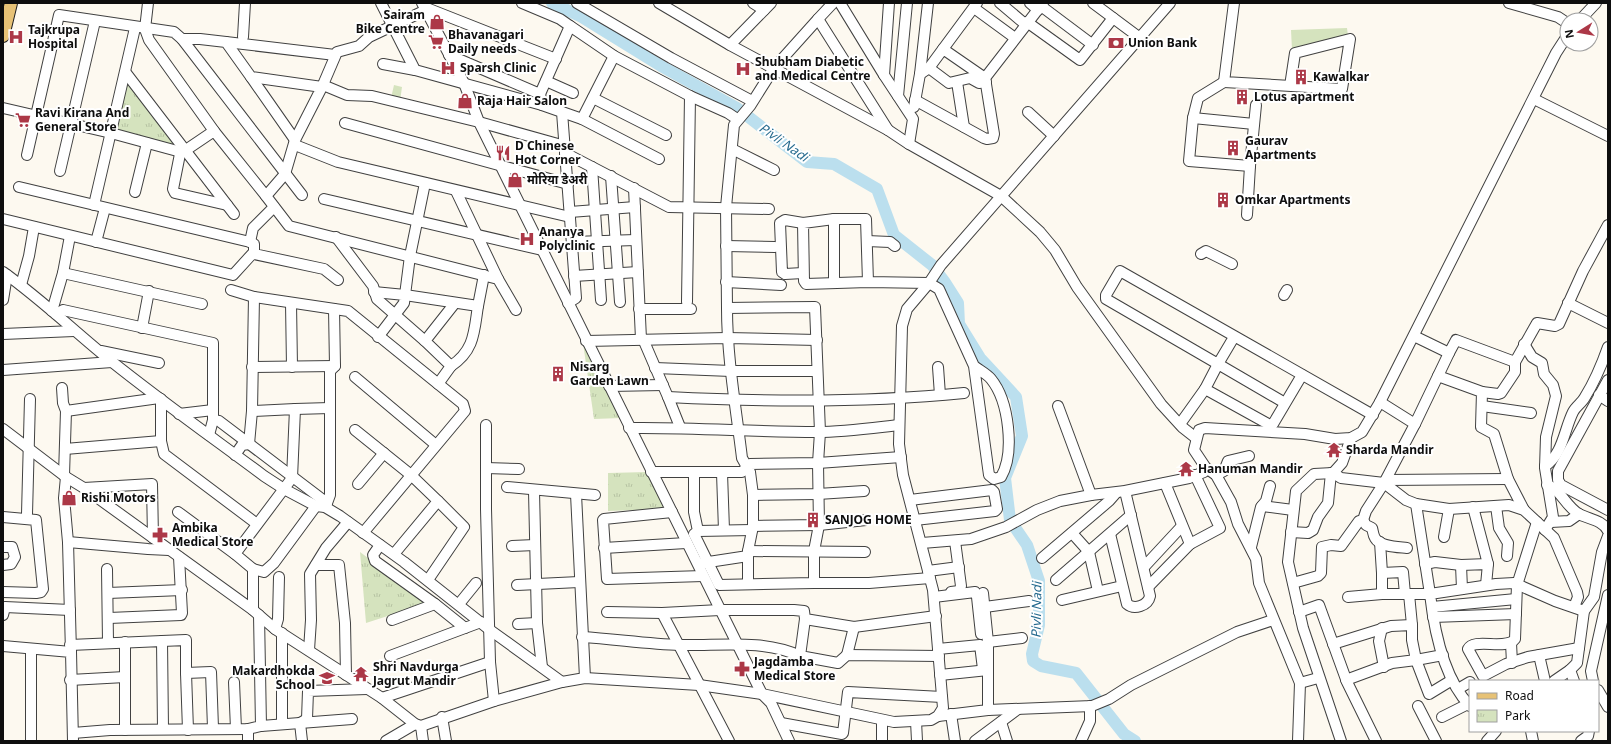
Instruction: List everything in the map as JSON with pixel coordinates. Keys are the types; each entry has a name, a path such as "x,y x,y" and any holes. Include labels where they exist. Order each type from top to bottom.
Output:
{"main road":[{"path":"3,36 11,3"}],"street":[{"path":"94,204 126,74 148,3"},
{"path":"243,37 245,3"},
{"path":"382,3 415,70"},
{"path":"522,3 560,18 614,56 690,96 739,117"},
{"path":"577,3 590,6 671,58 751,104"},
{"path":"659,3 730,45 888,130 909,144 1001,196 1040,232 1055,250 1077,287 1122,352 1161,404 1196,438"},
{"path":"753,3 768,6"},
{"path":"748,583 748,553 753,528 753,495 750,472 742,458 727,338 726,207 734,125 751,104 774,68 833,3"},
{"path":"840,3 913,119"},
{"path":"884,75 889,3"},
{"path":"898,96 907,3"},
{"path":"909,144 920,74 928,3"},
{"path":"1000,3 1078,60 1082,60 1113,18"},
{"path":"1094,3 1140,38"},
{"path":"938,716 943,708 933,595 922,544 903,475 901,457 899,425 902,326 907,309 929,283 938,269 1170,3"},
{"path":"1224,82 1234,3"},
{"path":"1509,3 1559,18"},
{"path":"1588,12 1596,3"},
{"path":"920,74 930,68 975,5 1015,38"},
{"path":"930,68 949,83 970,78 979,82 985,80 1038,5 1093,45"},
{"path":"730,45 768,6"},
{"path":"266,196 285,174 295,142 339,51 361,45 369,37 424,7"},
{"path":"424,7 464,83 479,122 651,472 672,512 691,537 703,563 719,585 748,583 870,583 929,574 959,567"},
{"path":"424,7 556,59"},
{"path":"27,155 38,116 59,15 174,32 182,39 302,195"},
{"path":"818,19 888,130"},
{"path":"60,171 95,21"},
{"path":"542,105 540,94 570,26"},
{"path":"140,28 214,131 289,226 498,279"},
{"path":"182,39 200,38 336,55"},
{"path":"1250,166 1189,161 1193,118 1198,98 1224,82 1290,86 1342,89 1350,39 1295,53 1290,86"},
{"path":"226,42 295,142 331,159 521,207 570,215 596,210 635,207"},
{"path":"1298,741 1300,683 1259,583 1256,560 1251,547 1238,524 1232,502 1216,475 1206,468 1194,450 1199,430 1205,428 1305,434 1335,439 1351,438 1362,432 1373,415 1414,336 1559,48"},
{"path":"915,100 988,140 994,138 985,80 943,49"},
{"path":"449,54 540,94"},
{"path":"582,119 614,56"},
{"path":"383,64 415,70 542,105 582,119 659,159"},
{"path":"126,74 183,151 234,214"},
{"path":"251,77 323,86 347,95 372,96 479,122 565,150 592,167 669,207 688,206 770,209"},
{"path":"546,81 574,93"},
{"path":"957,82 964,127"},
{"path":"640,309 689,306 688,206 690,96"},
{"path":"593,98 666,135"},
{"path":"1534,99 1608,136"},
{"path":"1247,214 1256,105"},
{"path":"3,108 183,151"},
{"path":"562,112 576,298 568,303"},
{"path":"1028,112 1054,136"},
{"path":"1193,118 1254,124"},
{"path":"345,123 568,184"},
{"path":"214,131 183,151 173,185 175,193 227,206"},
{"path":"135,192 147,143"},
{"path":"732,149 774,170"},
{"path":"592,167 601,300"},
{"path":"611,176 620,302"},
{"path":"378,337 404,304 410,256 425,183"},
{"path":"3,219 234,275 253,253 254,244 250,242 19,187"},
{"path":"634,188 642,337 680,427"},
{"path":"456,191 498,279 516,310"},
{"path":"324,199 542,250"},
{"path":"250,242 253,228 274,207"},
{"path":"96,242 105,208"},
{"path":"834,219 834,283"},
{"path":"803,273 785,274 782,272 780,223 785,220 803,223 834,219 866,219 868,282"},
{"path":"803,223 803,273 806,284 868,282 929,283 939,289 974,366 989,475 994,479 1001,477 1005,470 1008,448 1008,427 999,392 990,378 974,366"},
{"path":"1438,376 1482,392 1501,393 1515,372 1515,362 1537,323 1554,326 1559,324 1583,271 1608,225"},
{"path":"21,286 29,256 34,227"},
{"path":"54,313 70,236"},
{"path":"336,237 373,286 377,299 451,366"},
{"path":"572,242 636,240"},
{"path":"867,241 890,242 895,246"},
{"path":"726,246 775,247"},
{"path":"1201,254 1206,251 1232,264"},
{"path":"253,253 256,255 324,269 338,280"},
{"path":"1285,403 1106,299 1120,271 1373,415"},
{"path":"63,272 202,304"},
{"path":"574,276 638,272"},
{"path":"5,274 112,362 179,414 284,489 323,506 394,554 490,630 562,682"},
{"path":"3,300 5,274"},
{"path":"438,384 451,366 463,356 469,348 484,275"},
{"path":"726,282 781,285"},
{"path":"231,290 254,297 340,309 438,384 465,407 464,411 363,533"},
{"path":"142,328 149,291"},
{"path":"374,292 478,306"},
{"path":"249,444 252,411 254,297"},
{"path":"291,303 292,367"},
{"path":"425,341 455,303"},
{"path":"1568,303 1608,323"},
{"path":"727,308 815,307 817,340 817,400 820,432 818,463 820,525 814,552 814,583"},
{"path":"178,512 253,569 264,572 274,564 323,506 330,495 330,371 335,366 340,309"},
{"path":"54,313 63,310 213,343 213,415 209,435"},
{"path":"3,334 74,331"},
{"path":"586,341 692,334"},
{"path":"1180,424 1205,389 1234,336"},
{"path":"1414,336 1449,352"},
{"path":"642,337 817,340"},
{"path":"1292,582 1318,576 1321,573 1322,547 1331,545 1341,546 1359,521 1363,520 1366,511 1385,482 1415,424 1456,340 1515,362"},
{"path":"1524,344 1532,357 1542,364 1544,374 1553,385 1556,396 1546,437 1546,485 1553,513 1548,526 1578,597 1579,648 1577,663 1555,680"},
{"path":"1545,466 1551,462 1559,450 1572,413 1584,399 1608,347"},
{"path":"99,351 159,363"},
{"path":"3,370 112,362"},
{"path":"252,367 335,366"},
{"path":"938,367 940,395"},
{"path":"656,368 731,371 817,371"},
{"path":"1205,389 1270,425 1273,424 1302,375"},
{"path":"355,377 436,445"},
{"path":"1608,380 1558,471 1558,480 1561,485 1608,510"},
{"path":"609,386 663,385"},
{"path":"62,388 63,403 66,411 64,498 68,542 70,610 71,739 125,730 160,734 213,728 248,728 282,723 352,720"},
{"path":"1482,392 1481,427 1493,433 1496,437 1508,479 1524,510 1537,522 1548,526 1569,521 1579,514"},
{"path":"668,397 735,401 817,400 901,398 964,393"},
{"path":"1599,395 1608,401"},
{"path":"27,514 30,399"},
{"path":"66,411 160,399"},
{"path":"160,399 161,441 164,454 257,524"},
{"path":"1380,402 1415,424"},
{"path":"1058,406 1090,495"},
{"path":"1482,406 1531,414"},
{"path":"252,411 330,408"},
{"path":"235,554 292,478 295,409"},
{"path":"179,414 213,415 292,478 323,506"},
{"path":"486,425 490,662 494,701"},
{"path":"629,428 680,427 739,432 820,432 899,425"},
{"path":"3,429 65,476 84,488 256,612 279,631 382,698 418,725 423,741"},
{"path":"355,430 411,475 464,527 428,580"},
{"path":"1291,532 1308,533 1313,530 1318,517 1328,503 1332,473 1342,463 1351,438"},
{"path":"65,448 161,441"},
{"path":"235,455 242,445 249,444"},
{"path":"358,484 384,453"},
{"path":"1216,475 1224,471 1228,461 1249,456"},
{"path":"651,472 742,472 750,464 818,463 901,457"},
{"path":"486,468 519,469"},
{"path":"922,544 971,539 1006,527 1021,518 1060,502 1090,495 1120,492 1165,483 1204,472 1206,468"},
{"path":"691,537 694,512 694,473"},
{"path":"722,473 724,530"},
{"path":"1341,741 1318,678 1299,612 1288,562 1296,492 1314,474 1332,473 1341,478 1385,482 1508,479"},
{"path":"1148,587 1190,544 1220,528 1195,475"},
{"path":"1385,482 1406,500 1416,504 1449,509 1509,505 1524,510"},
{"path":"1165,483 1190,544"},
{"path":"84,488 152,484 153,538"},
{"path":"1546,485 1553,487 1570,508 1579,514 1605,525 1608,531"},
{"path":"1251,547 1262,506 1266,501 1270,486"},
{"path":"507,487 534,491 536,489 595,495"},
{"path":"910,500 992,490 994,492 997,509 995,511 915,520"},
{"path":"534,491 537,623 542,667"},
{"path":"753,495 818,494 864,491"},
{"path":"1110,534 1127,604 1134,607 1148,602 1150,596 1131,515 1120,492"},
{"path":"1042,558 1120,492"},
{"path":"576,494 579,582 585,678"},
{"path":"394,554 438,501"},
{"path":"1416,504 1433,618 1443,655 1455,684 1469,705 1442,717"},
{"path":"1262,506 1293,510"},
{"path":"1496,506 1500,528 1508,544 1507,556"},
{"path":"1473,507 1488,564 1485,585 1485,615"},
{"path":"1444,537 1449,509"},
{"path":"672,512 606,517 603,520 607,577 609,580 703,576"},
{"path":"1056,580 1131,515"},
{"path":"3,517 36,520 43,588 41,592 36,593 3,592"},
{"path":"604,548 691,537 724,530 820,525 866,520"},
{"path":"1363,520 1366,525 1372,528 1375,537 1380,542 1392,546 1407,548"},
{"path":"308,650 312,620 310,574 326,548 348,522"},
{"path":"1490,676 1468,647 1473,645 1511,643 1515,639 1517,585 1537,522"},
{"path":"1144,567 1182,526"},
{"path":"1072,533 1089,552 1098,591"},
{"path":"1579,609 1594,597 1602,552 1608,536"},
{"path":"933,595 961,590 955,541"},
{"path":"68,542 169,550"},
{"path":"1380,542 1382,594"},
{"path":"380,545 373,555 375,561 435,604 465,628"},
{"path":"512,546 535,545"},
{"path":"3,547 12,547 15,557 11,564 3,565"},
{"path":"703,563 748,553 864,552"},
{"path":"109,618 181,615 182,590 179,557"},
{"path":"1425,564 1435,562 1460,565 1488,564"},
{"path":"703,563 703,576 762,694 771,702 789,741"},
{"path":"316,564 340,565 345,623 346,674"},
{"path":"1460,565 1462,589"},
{"path":"107,569 109,618 108,642"},
{"path":"253,569 261,726"},
{"path":"1382,573 1403,572 1416,660 1429,694 1455,684 1469,682"},
{"path":"279,577 278,620 282,723"},
{"path":"517,585 579,582"},
{"path":"458,604 476,583"},
{"path":"1348,597 1382,594 1430,594 1485,585 1514,583 1554,601 1579,609"},
{"path":"1062,600 1122,586"},
{"path":"108,593 182,590"},
{"path":"933,595 975,592 986,639"},
{"path":"983,593 985,607 988,710"},
{"path":"1593,680 1591,671 1608,595"},
{"path":"1432,607 1516,599"},
{"path":"985,607 1029,601"},
{"path":"392,620 435,604"},
{"path":"1299,612 1319,605 1346,680 1376,741"},
{"path":"3,615 5,607 70,610"},
{"path":"607,612 662,614 720,610 804,611 805,619 800,656"},
{"path":"662,614 729,741"},
{"path":"1433,618 1516,614"},
{"path":"805,619 854,627 936,616"},
{"path":"386,741 418,725 494,701 562,682 585,678 699,685 762,694 894,722 930,720 938,716 988,710 1091,706 1108,699 1131,685 1237,632 1274,620"},
{"path":"390,656 481,622"},
{"path":"518,624 537,623"},
{"path":"1333,644 1382,628 1412,625"},
{"path":"848,655 854,627"},
{"path":"1382,628 1379,641 1384,667"},
{"path":"582,637 679,645 738,645 785,649 800,656 838,663 848,655 938,650 980,645 986,670"},
{"path":"938,650 986,639 1022,638"},
{"path":"3,646 31,649 70,648 108,642 186,640 188,730"},
{"path":"160,734 162,641"},
{"path":"125,642 125,730"},
{"path":"1511,643 1512,663"},
{"path":"1476,680 1490,676 1512,663 1539,655 1579,648"},
{"path":"31,649 31,741"},
{"path":"1346,680 1392,663 1443,655"},
{"path":"1539,655 1545,680"},
{"path":"382,698 490,662"},
{"path":"940,676 986,670"},
{"path":"1570,670 1574,680"},
{"path":"186,673 211,672 213,728"},
{"path":"70,680 125,677"},
{"path":"1300,683 1318,678"},
{"path":"234,682 236,728"},
{"path":"300,723 307,719 308,691 367,689"},
{"path":"781,723 842,734 844,731 847,712 847,693 849,692 942,697"},
{"path":"1599,692 1608,707"},
{"path":"1081,741 1090,721 1091,706"},
{"path":"1418,706 1436,741"},
{"path":"975,741 1018,708"},
{"path":"951,714 954,741"},
{"path":"442,718 446,741"},
{"path":"882,720 882,741"},
{"path":"916,721 917,741"},
{"path":"1000,722 1007,741"},
{"path":"300,723 302,741"},
{"path":"248,728 248,741"},
{"path":"1487,741 1495,732"},
{"path":"1581,741 1588,736 1589,732"}],"green space":[{"path":"1347,28 1348,36 1292,50 1291,30"},
{"path":"126,84 129,84 175,142 173,145 117,130"},
{"path":"394,85 402,87 400,101 391,98"},
{"path":"582,336 621,418 594,419"},
{"path":"648,472 667,509 608,511 608,473"},
{"path":"360,552 428,603 366,623"}],"waterway":[{"name":"Pivli Nadi","path":"552,3 580,16 661,66 737,108 807,162 834,164 877,189 894,235 932,265 958,303 959,324 980,358 1016,397 1022,436 1005,478 1010,520 1027,545 1039,581 1039,625 1032,654 1033,661 1041,666 1076,673 1124,734 1135,741"}],"place":[{"name":"Sairam Bike Centre","path":"437,22"},
{"name":"Tajkrupa Hospital","path":"16,37"},
{"name":"Bhavanagari Daily needs","path":"436,42"},
{"name":"Union Bank","path":"1116,43"},
{"name":"Sparsh Clinic","path":"448,68"},
{"name":"Shubham Diabetic and Medical Centre","path":"743,69"},
{"name":"Kawalkar","path":"1301,77"},
{"name":"Lotus apartment","path":"1242,97"},
{"name":"Raja Hair Salon","path":"465,101"},
{"name":"Ravi Kirana And General Store","path":"23,120"},
{"name":"Gaurav Apartments","path":"1233,148"},
{"name":"D Chinese Hot Corner","path":"503,153"},
{"name":"मोरिया डेअरी","path":"515,180"},
{"name":"Omkar Apartments","path":"1223,200"},
{"name":"Ananya Polyclinic","path":"527,239"},
{"name":"Nisarg Garden Lawn","path":"558,374"},
{"name":"Sharda Mandir","path":"1334,450"},
{"name":"Hanuman Mandir","path":"1186,469"},
{"name":"Rishi Motors","path":"69,498"},
{"name":"SANJOG HOME","path":"813,520"},
{"name":"Ambika Medical Store","path":"160,535"},
{"name":"Jagdamba Medical Store","path":"742,669"},
{"name":"Shri Navdurga Jagrut Mandir","path":"361,674"},
{"name":"Makardhokda School","path":"327,678"}]}
